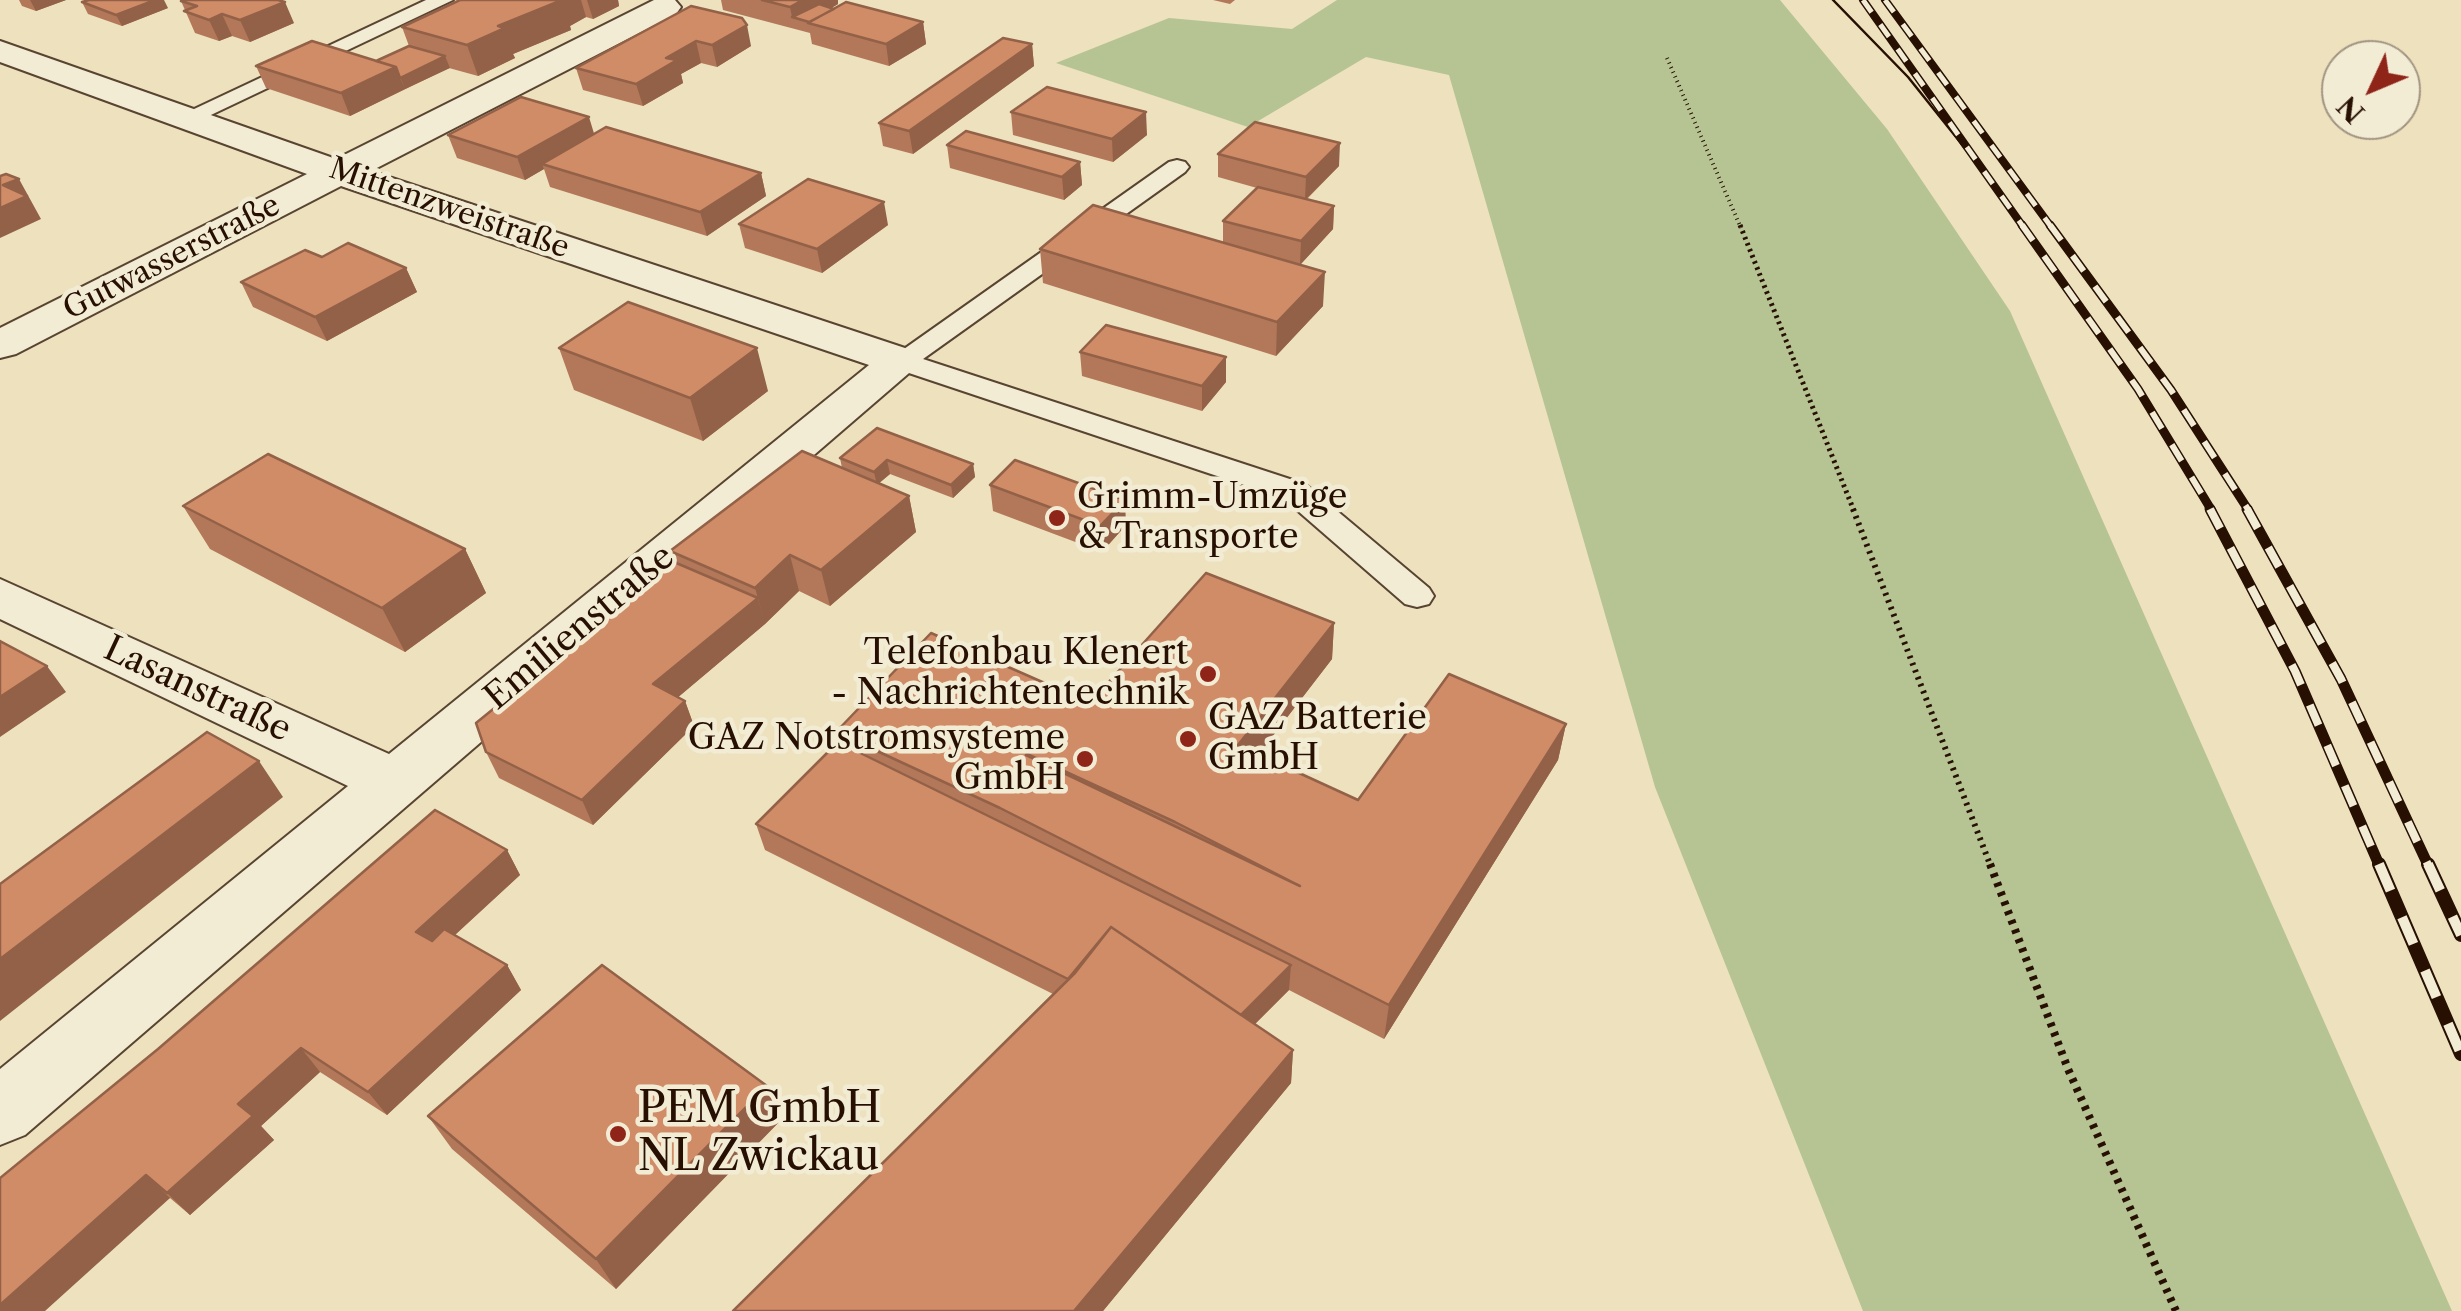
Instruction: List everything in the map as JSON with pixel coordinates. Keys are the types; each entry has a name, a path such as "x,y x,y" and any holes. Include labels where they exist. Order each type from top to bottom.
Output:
{"street":[{"name":"Gutwasserstraße","path":"0,345 665,8"},
{"name":"Mittenzweistraße","path":"0,51 338,172 900,361"},
{"name":"Emilienstraße","path":"0,1112 900,361"},
{"name":"Lasanstraße","path":"0,598 394,782"}],"lane":[{"path":"186,118 443,0"},
{"name":"Emilienstraße","path":"900,361 1177,166"},
{"path":"900,361 1294,492 1418,596"}],"path":[{"path":"1667,58 1732,206 1875,564 2068,1069 2176,1311"}],"green space":[{"path":"1337,0 1780,0 1887,129 2010,311 2452,1311 1863,1311 1655,787 1449,75 1366,57 1248,127 1056,63 1169,18 1292,29"}],"building":[{"path":"155,0 116,15 82,2"},
{"path":"183,0 285,2 240,20 222,14 209,20 184,11 197,6"},
{"path":"460,0 562,0 498,26 505,28 467,45 402,27"},
{"path":"762,0 803,0 790,7"},
{"path":"846,2 923,22 886,44 808,23"},
{"path":"819,4 834,9 809,22 792,17"},
{"path":"691,6 742,18 747,25 712,45 696,41 666,58 677,60 636,84 576,68"},
{"path":"1003,38 1032,44 909,131 879,123"},
{"path":"312,41 396,67 341,93 256,66"},
{"path":"409,46 445,56 400,78 396,67 376,61"},
{"path":"1047,87 1146,112 1112,139 1011,112"},
{"path":"521,97 589,117 517,157 448,135"},
{"path":"1255,122 1340,143 1306,177 1218,154"},
{"path":"606,127 761,173 700,212 542,164"},
{"path":"966,131 1080,162 1062,177 947,145"},
{"path":"0,176 19,179 3,185 27,196 0,208"},
{"path":"808,179 884,202 817,249 739,224"},
{"path":"1258,187 1334,206 1301,241 1223,221"},
{"path":"1093,205 1325,272 1277,322 1040,249"},
{"path":"348,243 406,268 315,317 241,282 305,250 322,257"},
{"path":"628,302 757,348 690,398 559,348"},
{"path":"1106,325 1226,357 1202,386 1080,352"},
{"path":"877,428 973,464 951,485 887,460 874,472 840,458"},
{"path":"802,451 909,496 821,570 790,555 755,588 670,551"},
{"path":"268,454 465,549 382,608 183,506"},
{"path":"1015,460 1125,500 1100,526 990,485"},
{"path":"674,562 758,598 653,684 685,701 582,800 486,752 476,723"},
{"path":"1206,573 1334,623 1238,745 1358,800 1449,674 1566,724 1389,1005 1000,808 836,732 931,633 1090,703","holes":["1027,754 1175,822 1300,886 1026,755"]},
{"path":"0,641 47,666 0,697"},
{"path":"207,732 259,761 0,959 0,884"},
{"path":"838,742 1291,965 1241,1015 1111,927 1068,979 756,824"},
{"path":"435,810 507,850 416,932 432,941 444,929 507,965 368,1092 301,1048 238,1104 253,1116 167,1193 146,1175 0,1305 0,1178 158,1049"},
{"path":"1111,927 1293,1050 1074,1311 733,1311 1075,973"},
{"name":"PEM GmbH NL Zwickau","path":"602,965 767,1086 596,1259 428,1116"}],"tram line":[{"path":"1833,0 1908,77 2004,197"}],"railway":[{"path":"1863,0 2024,228"},
{"path":"1885,0 2052,228"},
{"path":"2022,225 2138,389 2212,511"},
{"path":"2050,225 2171,390 2249,511"},
{"path":"2210,509 2295,671 2380,867"},
{"path":"2247,509 2341,679 2429,867"},
{"path":"2379,864 2461,1054"},
{"path":"2428,864 2461,935"}],"place":[{"name":"Grimm-Umzüge & Transporte","path":"1057,518"},
{"name":"Telefonbau Klenert - Nachrichtentechnik","path":"1208,674"},
{"name":"GAZ Batterie GmbH","path":"1188,739"},
{"name":"GAZ Notstromsysteme GmbH","path":"1085,759"},
{"name":"PEM GmbH NL Zwickau","path":"618,1134"}]}
